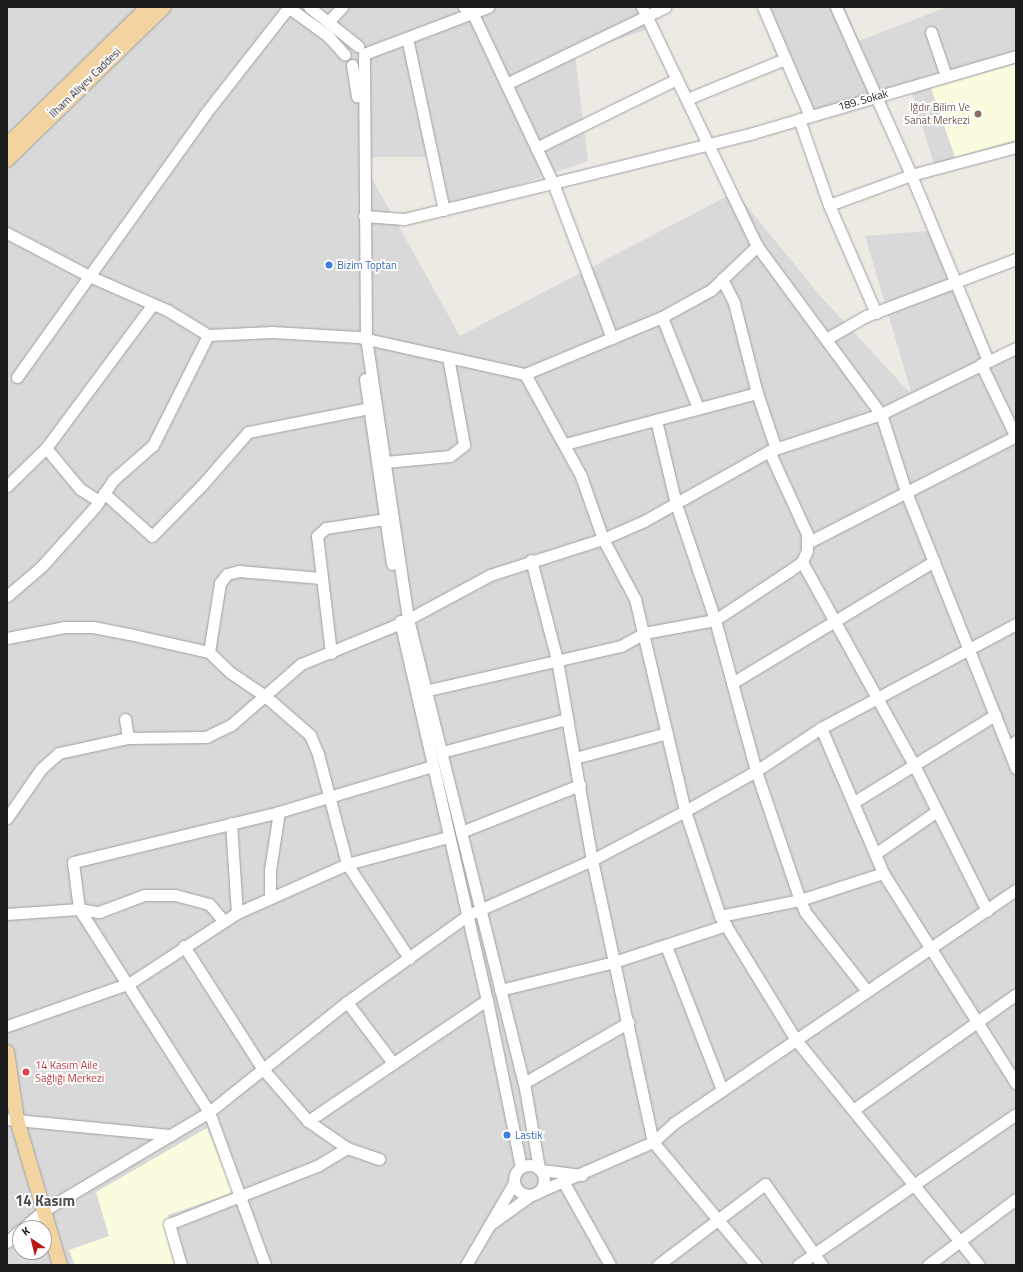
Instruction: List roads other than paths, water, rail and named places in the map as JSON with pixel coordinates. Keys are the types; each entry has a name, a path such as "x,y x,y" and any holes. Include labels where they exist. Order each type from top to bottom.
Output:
{"main road":[{"name":"İlham Aliyev Caddesi","path":"7,145 148,7"},
{"name":"İlham Aliyev Caddesi","path":"7,160 164,7"},
{"path":"7,1052 12,1119 60,1265"}],"street":[{"path":"17,377 205,114 289,7 328,36 352,65 357,85 362,337 369,408 386,519 404,621 421,691 432,766 487,1000 521,1167 514,1182 466,1265"},
{"path":"309,7 362,52 364,216 362,337 385,462 404,621"},
{"path":"328,22 342,7"},
{"path":"464,7 472,14 553,183 612,338"},
{"path":"345,55 349,48 362,52 407,38 488,7"},
{"path":"506,84 644,12 665,7"},
{"path":"763,7 810,116"},
{"path":"807,543 1016,436 985,362 956,283 911,175 836,7"},
{"path":"644,12 710,143 756,246 881,414 906,492 996,715 1012,744 1016,768"},
{"path":"931,32 946,76"},
{"path":"407,38 444,210"},
{"path":"352,65 361,63 362,52"},
{"name":"189. Sokak","path":"364,216 404,219 444,210 710,143 810,116 1016,56"},
{"path":"687,99 785,59"},
{"path":"536,148 677,79"},
{"path":"799,119 828,205 876,313"},
{"path":"828,205 911,175 1016,147"},
{"path":"7,233 89,276 153,304 208,335 272,332 362,337 525,374 662,317 711,290 756,246"},
{"path":"826,339 876,313 1016,260"},
{"path":"421,691 621,646 644,633 715,620 802,562 807,543 794,500 773,450 734,303 722,279"},
{"path":"7,486 46,448 153,304"},
{"path":"662,317 698,408"},
{"path":"7,596 42,566 102,497 113,480 161,434 208,335"},
{"path":"7,818 41,769 59,753 128,738 206,737 231,725 301,664 331,653 404,621 490,575 531,560 603,540 676,504 773,450 881,414 1016,348"},
{"path":"385,462 450,456 464,445 448,357"},
{"path":"525,374 565,444 590,498 603,540 635,599 685,811 723,921 796,1040 979,1265"},
{"path":"565,444 757,393"},
{"path":"46,448 80,489 102,497 152,536 202,485 248,432 369,408"},
{"path":"656,420 676,504 715,620 756,771 800,900 805,912 867,991"},
{"path":"331,653 317,536 320,531 386,519"},
{"path":"531,560 557,660 592,860 614,962 629,1022 653,1142 756,1265"},
{"path":"732,683 934,561"},
{"path":"802,562 914,765 987,911"},
{"path":"209,652 220,583 227,574 239,571 321,578"},
{"path":"32,1220 43,1211 209,1112 262,1068 347,1002 468,915 592,860 685,811 756,771 821,728 1016,624"},
{"path":"7,638 93,626 209,652 231,673 264,695 310,735 330,797 347,864 409,958"},
{"path":"421,691 442,752 479,909 524,1083 544,1183 533,1194 488,1226"},
{"path":"854,802 996,715"},
{"path":"125,719 128,738"},
{"path":"442,752 567,719"},
{"path":"821,728 854,802 883,873 974,1022 1016,1083"},
{"path":"575,758 667,733"},
{"path":"265,1265 238,1198 209,1112 130,983 79,909 73,862 279,812 432,766"},
{"path":"461,832 580,785"},
{"path":"875,854 937,811"},
{"path":"270,898 270,870 279,812"},
{"path":"231,823 237,913"},
{"path":"7,1026 130,983 184,946 237,913 347,864 448,838"},
{"path":"500,990 614,962 666,946 723,921 800,900 883,873"},
{"path":"514,1182 519,1191 533,1194 585,1175 653,1142 722,1090 1016,890"},
{"path":"7,914 79,909 99,912 144,894 175,894 209,904 224,921"},
{"path":"184,946 262,1068 308,1121 347,1148 379,1159"},
{"path":"666,946 722,1090"},
{"path":"853,1110 974,1022 1016,994"},
{"path":"308,1121 487,1000"},
{"path":"347,1002 393,1063"},
{"path":"524,1083 629,1022"},
{"path":"798,1265 813,1253 1016,1114"},
{"path":"12,1119 171,1135"},
{"path":"181,1265 169,1224 317,1166 347,1148"},
{"path":"521,1167 530,1165 540,1169 585,1175"},
{"path":"564,1183 610,1265"},
{"path":"658,1265 717,1217 765,1184 822,1265"},
{"path":"928,1265 1016,1199"}],"place":[{"name":"Iğdır Bilim Ve Sanat Merkezi","path":"978,114"},
{"name":"Bizim Toptan","path":"329,265"},
{"name":"14 Kasım Aile Sağlığı Merkezi","path":"26,1072"},
{"name":"Lastik","path":"507,1135"}],"district":[{"name":"14 Kasım","path":"45,1201"}]}
